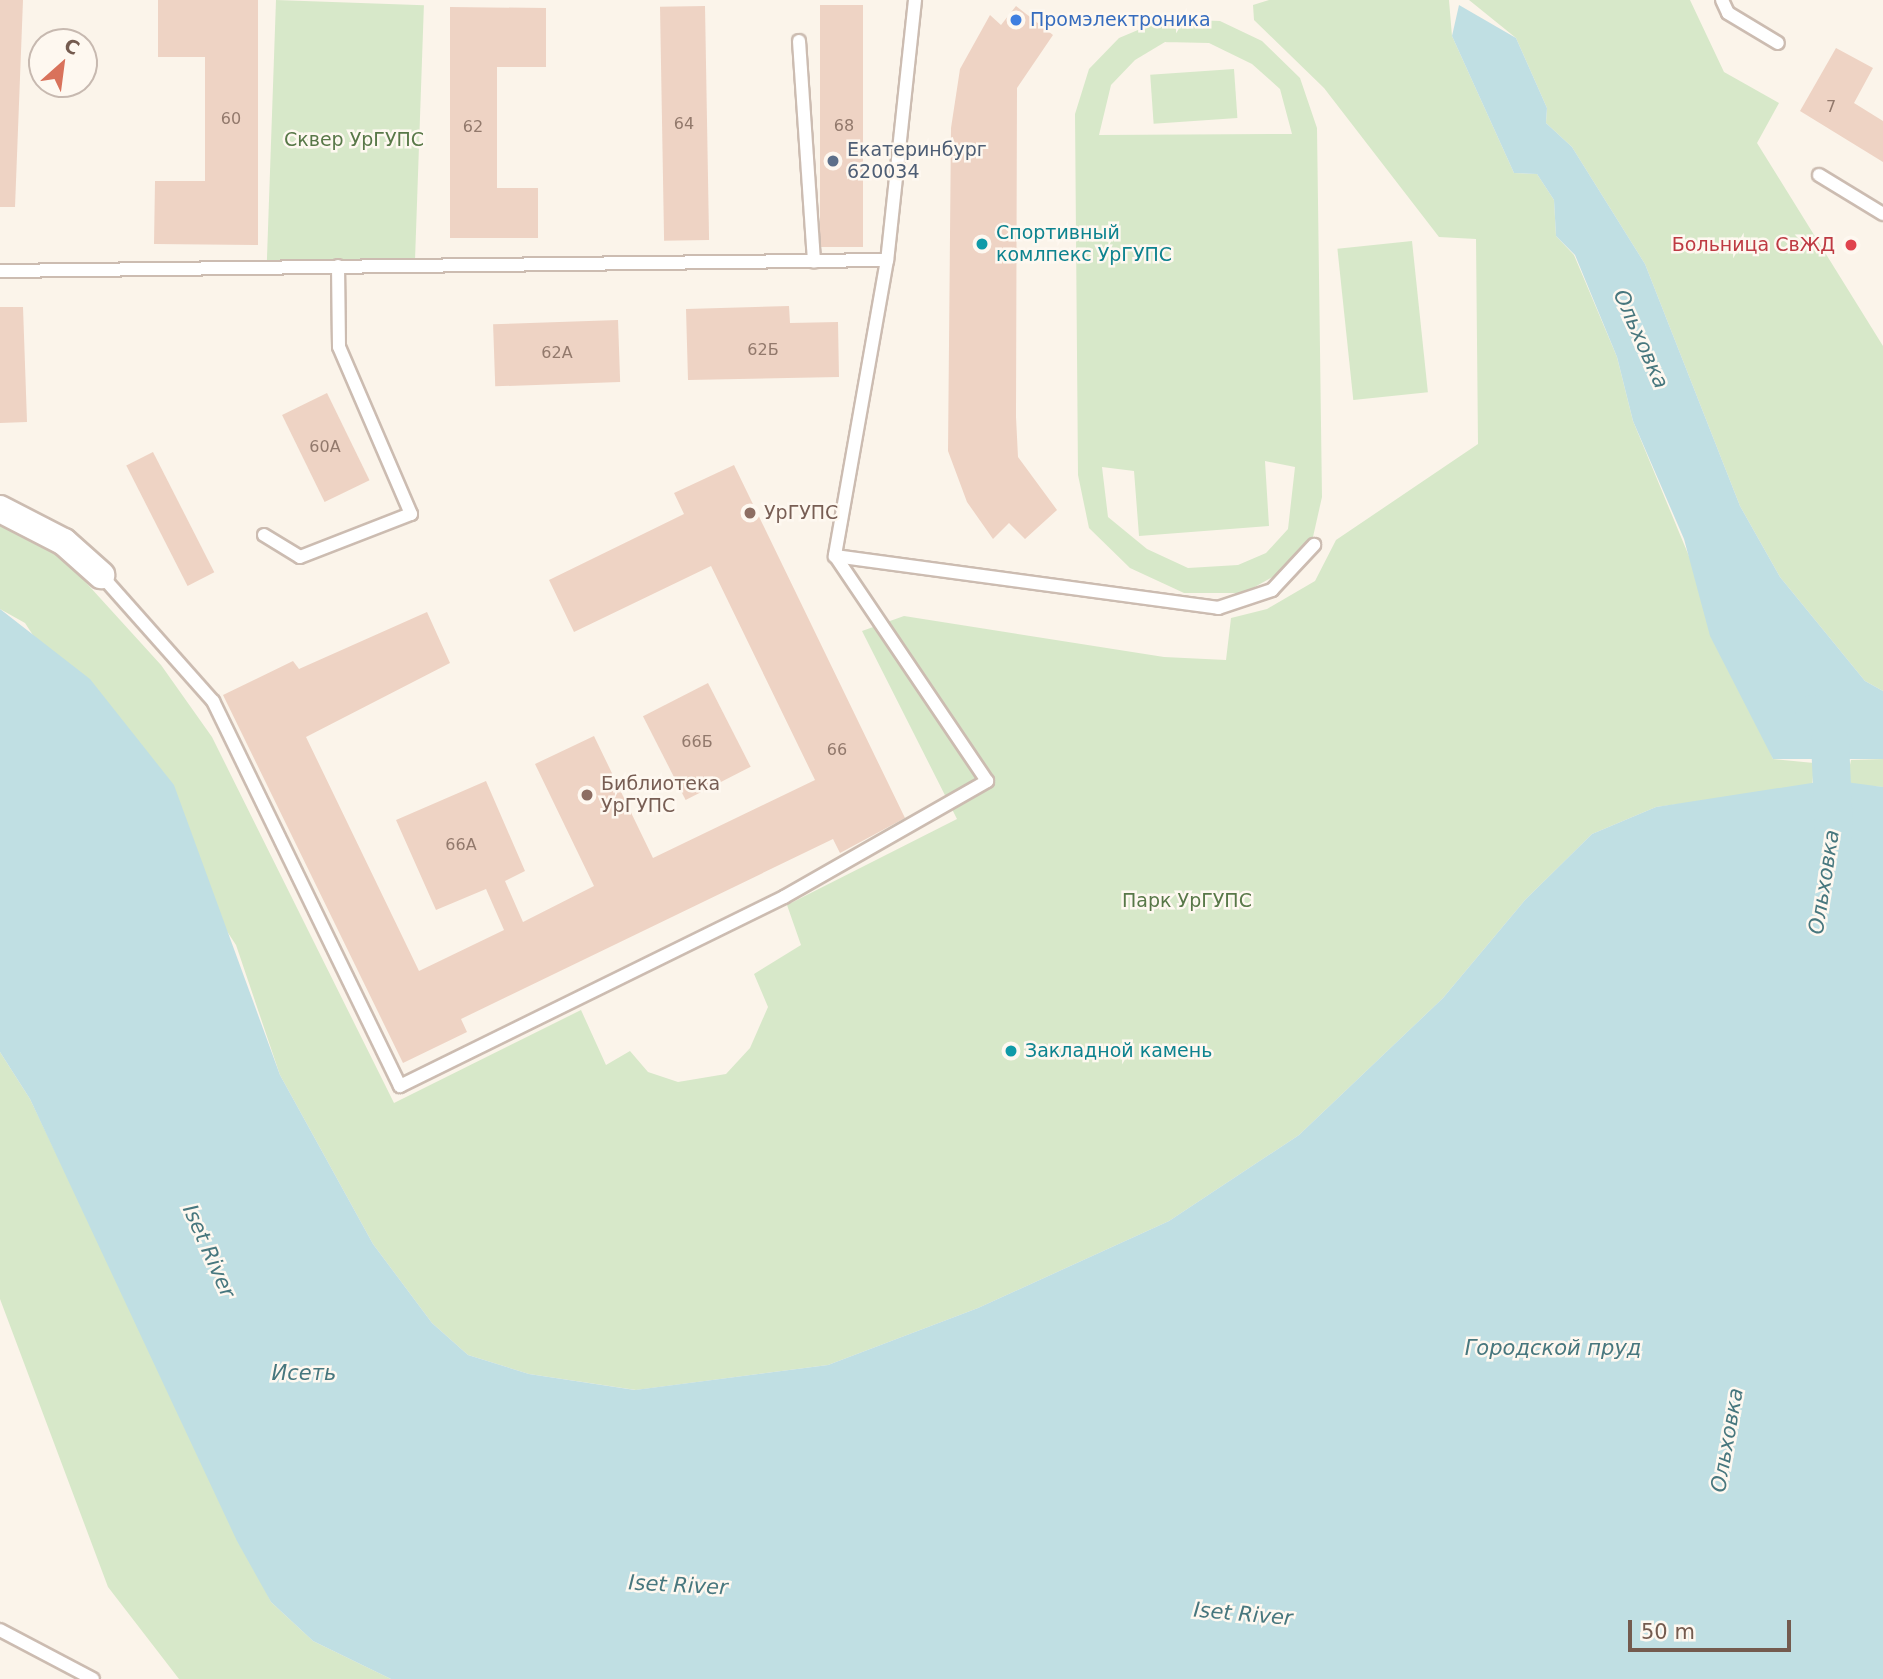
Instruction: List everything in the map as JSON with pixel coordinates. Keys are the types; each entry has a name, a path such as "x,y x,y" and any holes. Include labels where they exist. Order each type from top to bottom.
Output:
{"street":[{"path":"0,509 64,542 101,575"}],"lane":[{"path":"101,575 213,701 400,1086 784,897 987,781 835,556 887,260 915,0"},
{"path":"1722,0 1728,13 1778,43"},
{"path":"799,41 814,261"},
{"path":"1819,176 1883,214"},
{"path":"0,271 887,260"},
{"path":"264,535 300,558 411,514 339,347 338,266"},
{"path":"835,556 1218,608 1272,590 1314,545"},
{"path":"0,1630 93,1679"}],"green space":[{"name":"Сквер УрГУПС","path":"276,0 424,5 415,271 267,266"},
{"name":"Парк УрГУПС","path":"1269,0 1449,0 1452,36 1514,173 1537,174 1554,200 1556,236 1574,255 1617,357 1633,421 1773,759 1814,763 1812,787 1656,807 1592,834 1525,900 1443,998 1299,1135 1169,1221 978,1308 828,1365 636,1390 529,1374 468,1355 432,1323 373,1244 280,1075 236,945 25,623 0,609 0,523 60,554 161,665 212,737 394,1103 581,1010 606,1065 630,1051 648,1072 678,1082 726,1074 750,1048 768,1007 754,974 801,945 787,905 957,819 862,631 904,616 1164,657 1226,660 1231,618 1267,609 1315,581 1336,540 1478,444 1476,239 1439,237 1324,88 1254,20 1253,5"},
{"path":"1469,0 1690,0 1724,72 1779,103 1757,143 1883,346 1883,691 1865,681 1780,577 1740,506 1645,264 1572,147 1546,123 1547,108 1516,38"},
{"path":"1164,19 1220,21 1262,41 1300,78 1317,128 1322,497 1313,537 1276,575 1244,593 1184,593 1130,568 1089,528 1078,475 1075,114 1089,69 1119,38","holes":["1165,42 1209,43 1252,64 1280,89 1292,134 1099,135 1111,85 1135,60","1265,461 1295,467 1288,529 1266,553 1238,565 1188,568 1147,549 1108,517 1102,467 1134,471 1139,536 1269,526"]},
{"path":"1234,69 1237,118 1154,124 1150,75"},
{"path":"1412,241 1428,392 1353,400 1337,249"},
{"path":"1883,759 1883,787 1846,784 1851,760"},
{"path":"0,1052 30,1099 271,1602 313,1641 391,1679 179,1679 108,1587 0,1299"}],"water":[{"path":"1459,5 1516,38 1547,108 1546,123 1572,147 1645,264 1740,506 1780,577 1865,681 1883,691 1883,759 1773,759 1710,636 1684,539 1633,421 1617,357 1575,255 1556,236 1554,200 1537,174 1514,173 1452,36"},
{"name":"Городской пруд","path":"0,609 90,679 174,785 280,1075 373,1244 432,1323 468,1355 529,1374 635,1390 828,1365 978,1308 1169,1221 1299,1135 1443,998 1525,900 1592,834 1656,807 1831,780 1883,787 1883,1679 391,1679 313,1641 271,1602 237,1541 30,1099 0,1052"}],"building":[{"path":"0,0 23,0 15,207 0,207"},
{"path":"158,0 258,0 258,245 154,244 155,181 205,181 205,57 158,57"},
{"path":"820,5 863,5 863,247 820,247"},
{"path":"705,6 709,240 664,241 660,7"},
{"name":"Спортивный комлпекс УрГУПС","path":"1016,6 1053,35 1017,88 1018,457 1057,510 1025,539 1009,523 993,539 967,502 948,451 951,128 960,69 990,15 1001,25"},
{"path":"450,7 546,8 546,67 497,67 497,188 538,188 538,238 450,238"},
{"path":"1836,48 1873,68 1854,103 1883,121 1883,162 1800,111"},
{"path":"789,306 790,323 838,322 839,377 688,380 686,309"},
{"path":"0,307 23,307 27,422 0,423"},
{"path":"618,320 620,382 495,386 493,324"},
{"path":"327,393 370,480 325,502 282,415"},
{"path":"153,452 214,572 188,586 126,466"},
{"path":"734,465 905,818 840,853 833,839 461,1019 467,1032 403,1063 223,695 293,661 299,669 427,612 450,663 306,737 419,971 504,930 486,889 436,910 396,820 486,781 525,871 505,881 523,922 594,886 535,764 594,736 653,858 815,780 711,566 574,632 549,580 684,514 674,493"},
{"path":"708,683 751,767 686,800 643,716"}],"waterway":[{"name":"Ольховка","path":"1814,714 1830,742 1834,831"}],"place":[{"name":"Промэлектроника","path":"1016,20"},
{"name":"Екатеринбург 620034","path":"833,161"},
{"name":"Спортивный комлпекс УрГУПС","path":"982,244"},
{"name":"Больница СвЖД","path":"1851,245"},
{"name":"УрГУПС","path":"750,513"},
{"name":"Библиотека УрГУПС","path":"587,795"},
{"name":"Закладной камень","path":"1011,1051"}],"water label":[{"name":"Iset River","path":"209,1251"},
{"name":"Исеть","path":"304,1373"},
{"name":"Iset River","path":"678,1585"},
{"name":"Iset River","path":"1243,1614"}]}
